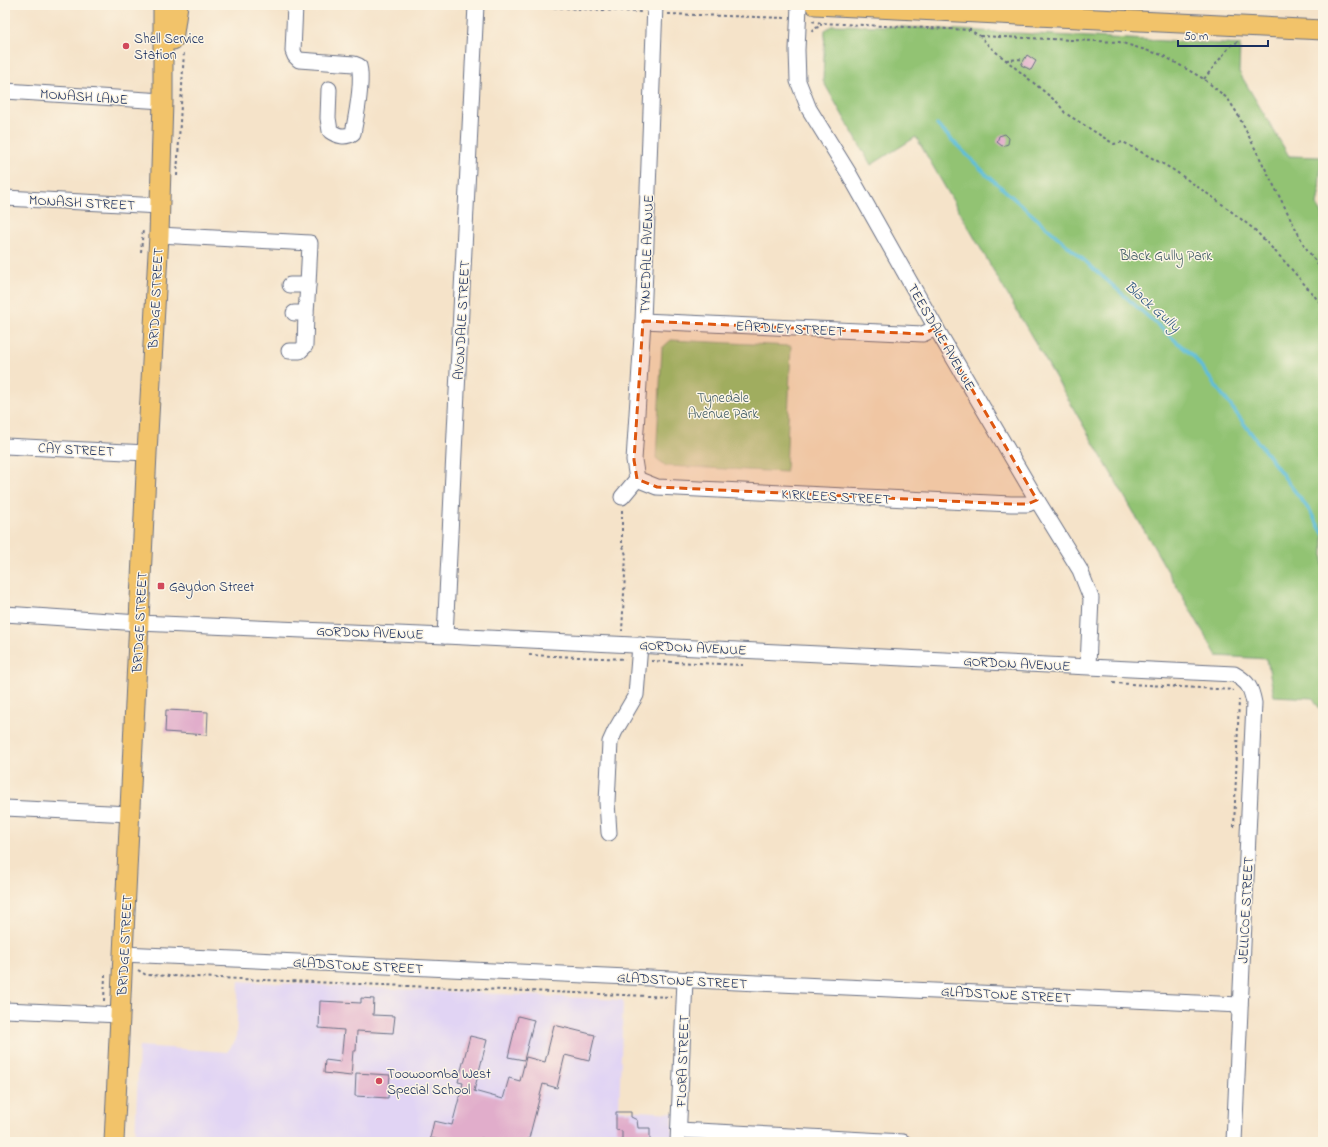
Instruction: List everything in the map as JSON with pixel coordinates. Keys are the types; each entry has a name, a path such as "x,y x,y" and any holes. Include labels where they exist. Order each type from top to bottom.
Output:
{"main road":[{"name":"BRIDGE STREET","path":"114,1142 159,235 164,101 163,5"},
{"name":"BRIDGE STREET","path":"164,101 178,5"},
{"path":"815,5 903,7 1323,30"}],"street":[{"path":"295,5 293,51 299,60 354,64 359,66 360,75 357,116 353,133 349,136 335,135 330,131 328,118 329,89"},
{"name":"AVONDALE STREET","path":"445,636 476,5"},
{"name":"TYNEDALE AVENUE","path":"637,479 634,460 643,321 655,9"},
{"name":"TEESDALE AVENUE","path":"799,12 797,50 798,81 808,109 848,172 936,328 1080,570 1091,598 1088,666"},
{"name":"MONASH LANE","path":"5,91 164,101"},
{"name":"MONASH STREET","path":"5,198 160,206"},
{"path":"159,235 310,243 308,285 300,313 305,346 300,351 289,351"},
{"path":"290,285 308,285"},
{"name":"EARDLEY STREET","path":"643,321 923,334 936,328"},
{"name":"CAY STREET","path":"5,446 147,453"},
{"path":"622,497 637,479"},
{"name":"KIRKLEES STREET","path":"637,479 657,487 1017,504 1028,504 1037,500"},
{"path":"5,614 140,622"},
{"name":"GORDON AVENUE","path":"140,622 1234,674 1242,686"},
{"path":"609,833 607,802 610,742 636,695 640,645"},
{"name":"JELLICOE STREET","path":"1234,1142 1254,703 1252,691 1242,686"},
{"path":"5,808 130,814"},
{"name":"GLADSTONE STREET","path":"123,954 1240,1005"},
{"name":"FLORA STREET","path":"679,1136 685,980"},
{"path":"5,1010 120,1015"},
{"path":"679,1136 903,1142"}],"path":[{"path":"506,5 799,12 821,23 970,30"},
{"path":"811,38 813,28 821,26 821,23"},
{"path":"1323,272 1304,245 1237,113 1228,99 1204,79 1162,55 1119,42 980,36 990,48 1058,104 1065,113 1114,144 1123,142 1172,169 1255,230 1323,306"},
{"path":"1204,79 1231,45 1242,42"},
{"path":"1004,60 1024,60"},
{"path":"622,497 622,543 626,555 622,644"},
{"path":"522,654 748,665"},
{"path":"1110,683 1242,686"},
{"path":"138,970 146,975 684,998"}],"highlighted area":[{"path":"643,321 923,334 936,328 1037,500 1028,504 1011,504 657,487 637,479 634,460"}],"shaded area":[{"name":"Toowoomba West Special School","path":"239,981 623,1000 619,1110 673,1113 672,1142 135,1142 139,1046 227,1052 236,1040"}],"green space":[{"name":"Black Gully Park","path":"833,25 886,26 1240,45 1239,72 1289,156 1321,157 1317,205 1323,215 1323,714 1313,698 1274,696 1267,659 1217,656 916,137 871,165 823,81 825,30"},
{"name":"Tynedale Avenue Park","path":"671,340 791,346 786,472 666,466 656,458 662,348"}],"building":[{"path":"1027,55 1036,61 1031,70 1021,65"},
{"path":"1005,134 1009,138 1008,144 1002,146 997,142 999,136"},
{"path":"166,710 208,712 207,735 165,732"},
{"path":"361,998 374,999 373,1015 395,1016 393,1033 357,1031 356,1051 353,1051 351,1076 324,1073 325,1060 341,1062 344,1030 319,1028 320,1001 361,1003"},
{"path":"518,1016 534,1020 524,1060 508,1057"},
{"path":"554,1025 595,1035 589,1061 565,1055 557,1088 543,1084 528,1142 496,1142 481,1138 480,1142 450,1142 430,1138 434,1121 452,1125 463,1083 458,1082 470,1036 487,1040 474,1091 503,1099 509,1078 520,1081 526,1057 545,1062"},
{"path":"356,1073 390,1075 388,1098 355,1096"},
{"path":"616,1112 631,1112 631,1117 637,1120 638,1128 650,1128 650,1142 622,1142 622,1131 616,1130"}],"waterway":[{"name":"Black Gully","path":"937,125 986,174 1194,357 1309,510 1323,533"}],"place":[{"name":"Shell Service Station","path":"126,46"},
{"name":"Gaydon Street","path":"161,586"},
{"name":"Toowoomba West Special School","path":"379,1081"}]}
